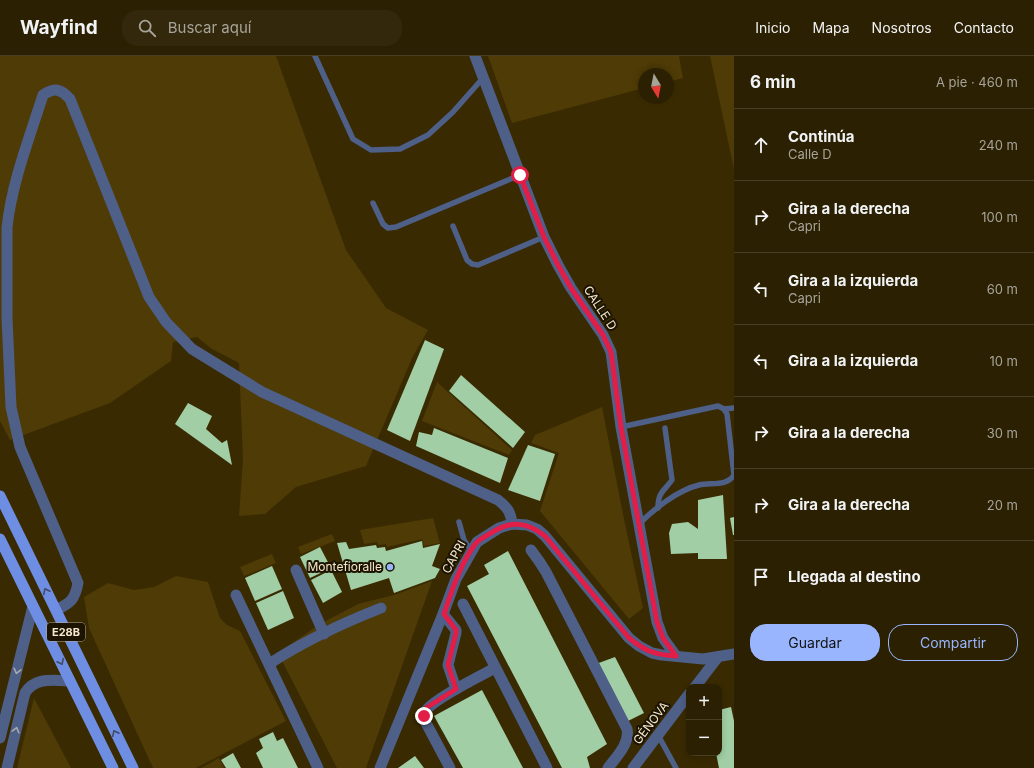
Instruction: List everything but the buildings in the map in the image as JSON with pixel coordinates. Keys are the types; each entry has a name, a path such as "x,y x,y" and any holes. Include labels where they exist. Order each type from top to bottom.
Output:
{"main road":[{"name":"E28B","path":"0,496 133,768"},
{"name":"E28B","path":"0,540 113,768"}],"street":[{"name":"CALLE D","path":"475,56 544,237 561,271 603,335 611,352 621,427 657,622 663,638 676,656"},
{"path":"56,610 71,602 76,594 78,583 20,447 11,407 7,318 8,215 17,179 43,95 50,90 58,90 70,99 149,297 166,322 192,349 262,392 498,500 507,507 511,515 512,524 526,525 545,536 629,638 639,646 652,653 704,659 734,654"},
{"name":"CAPRI","path":"380,768 444,614 456,579 471,550 477,542 486,536 499,528 512,524"},
{"path":"531,550 540,561 546,572 627,729 627,741 608,768"},
{"path":"296,570 324,634"},
{"path":"236,595 318,768"},
{"path":"463,604 547,768"},
{"path":"0,738 33,606"},
{"path":"269,664 286,653 324,634 381,608"},
{"path":"444,614 456,630 448,665 456,689"},
{"path":"697,684 718,657"},
{"path":"450,768 424,716 426,708 456,689 496,668"},
{"path":"7,768 25,693 29,686 48,680 70,681"},
{"name":"GÉNOVA","path":"633,768 686,698"}],"lane":[{"path":"315,56 353,139 371,150 400,149 428,135 453,112 483,78"},
{"path":"373,203 383,224 388,228 396,228 520,175"},
{"path":"453,226 467,260 472,264 478,265 544,237"},
{"path":"621,427 718,406 724,409 734,408"},
{"path":"639,525 649,514 686,489 701,484 728,482 732,479 734,475 727,414 724,409"},
{"path":"658,508 658,499 660,494 672,480 665,428"},
{"path":"459,522 464,540 471,550"},
{"path":"657,735 676,768"}],"shaded area":[{"path":"0,56 276,56 346,250 386,308 428,330 413,356 366,466 296,487 265,514 239,516 243,459 239,363 212,349 197,337 173,342 171,361 110,403 10,440 0,421"},
{"path":"488,56 679,56 683,78 674,80 674,68 638,68 638,90 512,123"},
{"path":"710,56 734,56 734,169"},
{"path":"437,382 512,450 509,455 422,421"},
{"path":"602,407 643,608 629,619 540,511 559,453 531,443 535,435"},
{"path":"433,518 440,543 424,546 422,539 387,547 386,544 378,545 377,542 364,544 360,530"},
{"path":"332,534 335,541 301,554 298,547"},
{"path":"272,554 276,563 244,576 240,567"},
{"path":"176,576 208,582 220,618 227,625 240,631 286,721 196,768 153,768 89,628 84,597 108,583 134,590 154,587"},
{"path":"432,581 366,768 337,768 278,653 320,624 358,604 394,595"},
{"path":"34,698 71,768 17,768"},
{"path":"219,758 224,768 201,768"}],"place":[{"name":"Montefioralle","path":"390,567"}],"route":[{"path":"424,716 426,708 456,689 448,665 456,636 456,630 444,614 456,579 471,550 477,542 499,528 512,524 526,525 545,536 629,638 639,646 652,653 676,656 668,647 657,622 621,427 612,370 611,352 603,335 571,288 558,265 544,237 520,175"}]}
